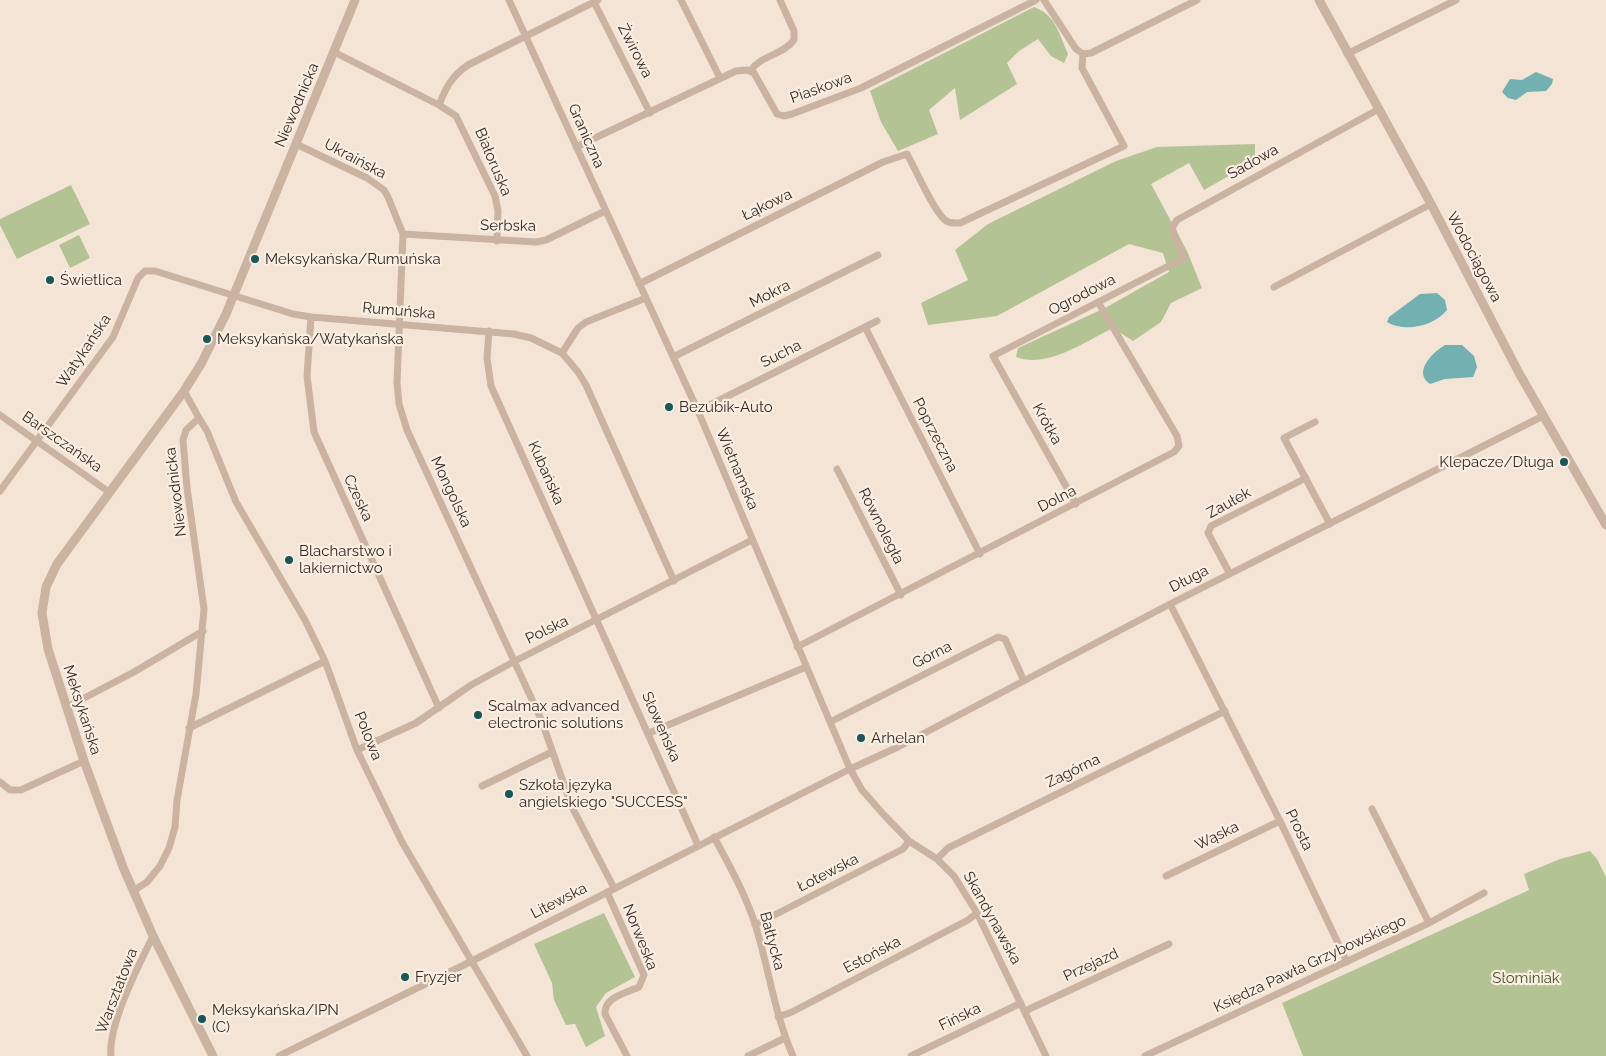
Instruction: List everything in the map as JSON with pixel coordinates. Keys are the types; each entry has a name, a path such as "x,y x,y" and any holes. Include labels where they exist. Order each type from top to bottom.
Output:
{"street":[{"name":"Niewodnicka","path":"184,391 213,341 355,0"},
{"name":"Graniczna","path":"509,0 639,284"},
{"path":"682,0 720,78"},
{"path":"576,147 736,71 750,71 756,62 790,45 794,40 794,31 780,0"},
{"name":"Piaskowa","path":"750,71 759,80 777,114 784,116 861,88 1036,0"},
{"path":"1044,0 1076,49 1083,54 1091,53 1197,0"},
{"name":"Wodociągowa","path":"1319,0 1431,204 1543,416 1606,525"},
{"path":"1347,54 1456,0"},
{"path":"439,105 454,74 480,58 596,1"},
{"name":"Żwirowa","path":"596,1 650,112"},
{"name":"Białoruska","path":"334,52 439,105 456,116 494,196 498,211 497,241"},
{"name":"Łąkowa","path":"639,284 883,162 907,154 939,212 946,221 952,224 960,223 1124,146 1082,68 1083,54"},
{"name":"Sadowa","path":"1184,258 1172,228 1177,220 1379,109"},
{"name":"Ukraińska","path":"296,144 376,183 388,196 404,234 401,325"},
{"path":"1274,287 1431,204"},
{"name":"Serbska","path":"404,234 525,243 546,240 605,211"},
{"name":"Mokra","path":"674,357 878,255"},
{"name":"Ogrodowa","path":"993,356 1184,258"},
{"name":"Watykańska","path":"0,491 113,337 138,278 145,271 155,271 233,295"},
{"name":"Wietnamska","path":"639,284 698,411 850,769"},
{"name":"Rumuńska","path":"233,295 311,317 489,332 531,338 562,354 586,385 674,580"},
{"path":"562,354 578,328 586,322 646,298"},
{"name":"Dolna","path":"798,647 1174,452 1179,446 1177,436 1098,302"},
{"name":"Czeska","path":"311,317 307,376 314,432 440,708"},
{"name":"Sucha","path":"698,411 877,321"},
{"name":"Mongolska","path":"401,325 397,383 399,404 407,430 541,719 572,807 614,888"},
{"name":"Poprzeczna","path":"865,327 980,554"},
{"name":"Kubańska","path":"489,332 487,358 491,386 598,620"},
{"name":"Krótka","path":"993,356 1076,504"},
{"path":"184,391 199,418"},
{"name":"Meksykańska","path":"184,391 56,564 50,574 43,599 43,625 46,643 84,761 133,891 153,936 213,1056"},
{"name":"Barszczańska","path":"0,415 109,492"},
{"name":"Długa","path":"850,769 898,747 1170,604 1543,416"},
{"name":"Niewodnicka","path":"133,891 147,882 160,866 169,848 175,827 177,800 203,631 204,609 187,488 183,440 186,430 199,418"},
{"name":"Polowa","path":"199,418 207,431 236,502 305,620 325,661 357,750 402,842 527,1056"},
{"path":"1315,422 1284,438 1330,524"},
{"name":"Równoległa","path":"837,469 901,595"},
{"name":"Zaułek","path":"1230,574 1208,533 1211,526 1306,478"},
{"name":"Polska","path":"357,750 416,723 471,685 515,661 752,540"},
{"name":"Prosta","path":"1170,604 1280,822 1346,962"},
{"name":"Słoweńska","path":"598,620 698,845"},
{"path":"67,707 134,672 203,631"},
{"name":"Górna","path":"830,722 998,637 1005,640 1024,681"},
{"path":"189,728 325,661"},
{"path":"649,733 806,667"},
{"name":"Zagórna","path":"937,859 948,848 1224,711"},
{"path":"482,786 552,752"},
{"path":"0,782 10,790 21,790 84,761"},
{"name":"Litewska","path":"279,1056 472,961 850,769"},
{"name":"Skandynawska","path":"850,769 862,790 909,841 937,859 954,876 977,913 1046,1056"},
{"path":"1372,809 1429,923"},
{"name":"Wąska","path":"1166,876 1280,822"},
{"name":"Bałtycka","path":"714,837 745,897 755,925 778,1016 793,1056"},
{"name":"Łotewska","path":"755,925 903,849 909,841"},
{"name":"Norweska","path":"607,892 644,975 639,987 608,1001 605,1006 605,1014 627,1056"},
{"name":"Księdza Pawła Grzybowskiego","path":"1145,1056 1429,923 1484,893"},
{"name":"Estońska","path":"778,1016 818,998 968,920 977,913"},
{"name":"Warsztatowa","path":"111,1056 118,1017 153,936"},
{"name":"Przejazd","path":"1025,1011 1169,944"},
{"name":"Fińska","path":"910,1056 1021,1003"},
{"path":"748,1056 785,1038"}],"green space":[{"path":"1034,7 1047,15 1056,26 1068,54 1064,63 1051,56 1038,39 1019,51 1007,63 1017,84 960,120 955,88 929,110 938,134 898,151 881,122 870,91"},
{"path":"1255,144 1255,161 1204,190 1189,163 1151,184 1187,251 1202,288 1171,303 1161,322 1133,341 1113,328 1053,357 1028,360 1016,357 1018,348 1105,308 1169,272 1163,253 1129,244 997,316 928,325 921,303 968,280 955,250 988,224 1116,161 1157,147"},
{"path":"71,185 90,224 17,259 0,225 0,219"},
{"path":"79,235 90,258 70,268 59,245"},
{"name":"Słominiak","path":"1590,851 1597,859 1606,877 1606,1056 1303,1056 1282,1003 1529,890 1524,874 1560,859"},
{"path":"604,913 635,977 606,993 596,1007 605,1036 586,1047 575,1024 566,1025 554,1000 552,983 534,944"}],"water":[{"path":"1536,72 1553,79 1552,84 1546,91 1527,92 1516,100 1508,98 1502,92 1510,79 1522,80"},
{"path":"1437,293 1445,300 1447,310 1435,320 1427,324 1410,327 1402,327 1387,322 1389,317 1420,294"},
{"path":"1445,345 1462,345 1474,356 1477,367 1473,377 1445,379 1430,384 1425,379 1423,374 1426,363 1435,352"}],"place":[{"name":"Meksykańska/Rumuńska","path":"255,259"},
{"name":"Świetlica","path":"50,280"},
{"name":"Meksykańska/Watykańska","path":"207,339"},
{"name":"Bezubik-Auto","path":"669,407"},
{"name":"Klepacze/Długa","path":"1564,462"},
{"name":"Blacharstwo i lakiernictwo","path":"289,560"},
{"name":"Scalmax advanced electronic solutions","path":"478,715"},
{"name":"Arhelan","path":"861,738"},
{"name":"Szkoła języka angielskiego \"SUCCESS\"","path":"509,794"},
{"name":"Fryzjer","path":"405,977"},
{"name":"Meksykańska/IPN (C)","path":"202,1019"}]}
